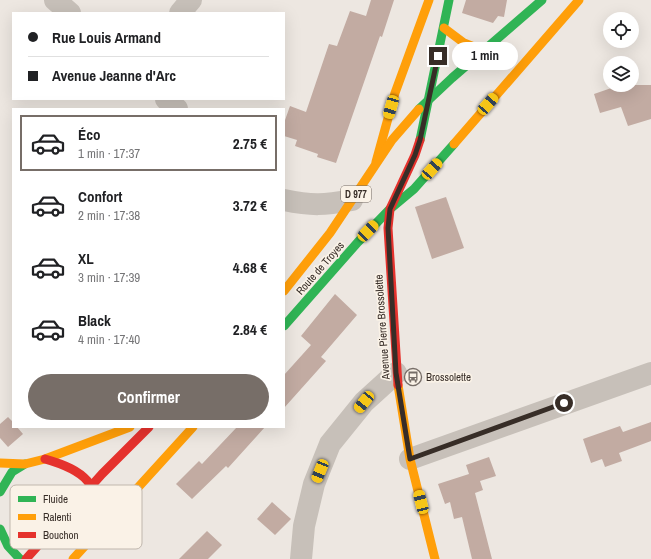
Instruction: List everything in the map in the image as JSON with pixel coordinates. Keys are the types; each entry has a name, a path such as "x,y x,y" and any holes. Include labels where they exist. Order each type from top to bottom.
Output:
{"main road":[{"path":"375,163 395,93 429,0"},
{"path":"390,209 415,155 429,99 449,0"},
{"name":"D 977","path":"285,290 335,226 375,163 402,129 429,99 455,75 542,0"},
{"path":"390,209 414,189 442,158 578,0"},
{"path":"444,28 464,43 484,51"},
{"name":"Route de Troyes","path":"285,325 358,242 390,209"},
{"name":"Avenue Pierre Brossolette","path":"390,209 388,240 396,373 410,459 435,559"},
{"path":"0,463 25,464 45,459 127,428"},
{"path":"45,459 60,462 76,470 93,485 148,428"},
{"path":"140,485 192,428"},
{"path":"0,492 12,472 25,464"},
{"path":"0,529 3,538 10,548"},
{"path":"11,549 20,559"},
{"path":"26,559 35,549"},
{"path":"73,559 82,549"}],"street":[{"path":"55,0 69,12"},
{"path":"181,12 191,0"},
{"path":"167,100 176,108"},
{"path":"285,200 306,205 324,205 352,200"},
{"path":"301,559 304,526 314,484 330,444 364,402 396,373"},
{"path":"410,459 651,373"}],"building":[{"path":"371,0 394,0 336,163 317,157 318,154 295,146 297,140 285,136 285,120 290,106 306,112 329,44 337,46 350,11 366,16"},
{"path":"466,0 507,0 504,17 498,16 493,23 462,13"},
{"path":"639,85 651,85 651,119 628,126 621,107 600,113 594,94 603,91 639,92"},
{"path":"446,197 464,248 432,259 415,207"},
{"path":"335,294 357,315 321,357 326,361 285,407 285,374 311,345 301,336"},
{"path":"8,417 12,421 12,428 18,428 23,434 8,447 0,438 0,424"},
{"path":"651,422 651,441 619,453 622,461 605,467 602,459 591,463 583,439 620,426 623,432"},
{"path":"236,428 264,428 228,468 226,466 192,499 176,484 199,461 202,464"},
{"path":"489,457 496,476 480,481 483,490 475,493 492,559 472,559 462,517 454,519 450,502 445,504 438,484 469,474 466,465"},
{"path":"272,502 291,519 275,535 257,519"},
{"path":"207,531 222,545 208,559 179,559"}],"traffic: fast":[{"path":"420,140 449,0"},
{"path":"419,109 452,78 542,0"},
{"path":"285,325 358,242 390,209 414,189 454,144"},
{"path":"0,492 12,472 25,464"},
{"path":"0,529 10,548"},
{"path":"11,549 20,559"}],"traffic: slow":[{"path":"376,162 395,93 429,0"},
{"path":"454,144 579,0"},
{"path":"444,28 464,43 484,51"},
{"path":"285,290 330,233 392,140 419,109"},
{"path":"398,385 410,459 435,559"},
{"path":"0,463 25,464 45,459 127,428"},
{"path":"140,485 192,428"},
{"path":"73,559 82,549"}],"traffic: jam":[{"path":"398,385 388,228 390,209 415,155 420,140"},
{"path":"92,485 148,428"},
{"path":"45,459 71,468 80,474 90,485"},
{"path":"26,559 35,549"}],"place":[{"name":"Brossolette","path":"413,377"}],"route":[{"path":"438,56 420,140 415,155 390,209 388,228 396,373 410,459 564,403"}]}
